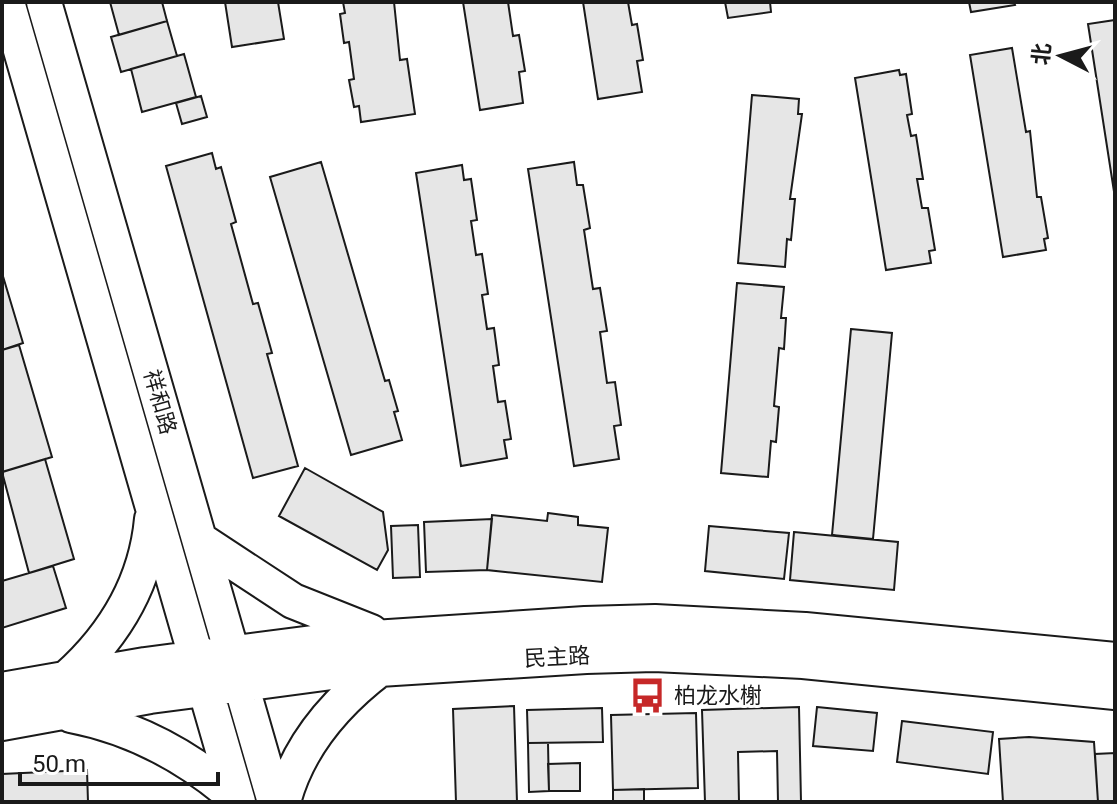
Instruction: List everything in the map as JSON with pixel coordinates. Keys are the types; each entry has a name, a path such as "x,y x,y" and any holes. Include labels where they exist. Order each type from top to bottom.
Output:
{"main road":[{"name":"祥和路","path":"7,2 237,801"},
{"name":"祥和路","path":"44,2 275,802"},
{"path":"67,678 107,637 135,588 145,562 154,507"},
{"path":"200,540 293,601 382,652 316,732 293,773 283,802"},
{"name":"民主路","path":"2,690 67,678 201,673 655,622 805,630 1115,660"},
{"name":"民主路","path":"382,652 654,654 803,661 1115,692"},
{"name":"民主路","path":"2,723 201,673"},
{"path":"55,712 113,726 154,742 192,764 237,801"}],"building":[{"path":"110,2 162,2 167,21 119,35"},
{"path":"225,2 278,2 284,39 232,47"},
{"path":"343,2 394,2 400,60 407,59 415,114 361,122 359,106 354,107 349,80 354,79 349,42 344,43 340,14 345,13"},
{"path":"463,2 508,2 513,36 519,35 525,71 519,72 523,103 480,110"},
{"path":"583,2 628,2 632,25 637,24 643,60 637,61 642,92 598,99"},
{"path":"725,2 770,2 771,12 728,18"},
{"path":"969,2 1014,2 1015,5 971,12"},
{"path":"1115,20 1115,198 1088,24"},
{"path":"167,21 177,56 121,72 111,37"},
{"path":"1012,48 1026,132 1030,131 1037,197 1041,197 1048,238 1044,239 1046,250 1003,257 970,55"},
{"path":"184,54 196,97 142,112 131,69"},
{"path":"899,70 900,75 906,74 912,114 907,115 911,136 916,135 923,179 917,179 922,208 928,208 935,250 929,251 931,263 886,270 855,78"},
{"path":"752,95 799,99 798,114 802,114 790,199 795,199 791,240 787,239 785,267 738,263"},
{"path":"201,96 207,117 182,124 176,103"},
{"path":"212,153 216,169 221,167 236,222 231,224 253,304 258,303 272,353 267,354 298,466 253,478 166,166"},
{"path":"321,162 385,381 389,380 402,440 351,455 270,177"},
{"path":"574,162 577,185 583,185 590,228 584,230 593,289 600,288 607,331 600,332 607,383 615,382 621,425 614,426 619,459 574,466 528,169"},
{"path":"462,165 464,180 471,179 477,220 471,221 476,255 482,254 488,294 482,295 487,329 494,328 499,365 493,366 498,402 505,401 511,439 504,440 507,458 461,466 416,173"},
{"path":"2,273 23,343 2,350"},
{"path":"737,283 784,287 781,318 786,318 784,349 779,348 774,406 779,407 776,442 771,441 768,477 721,473"},
{"path":"851,329 892,333 873,539 832,535"},
{"path":"19,345 52,457 3,472 2,350"},
{"path":"45,459 74,559 29,573 2,472"},
{"path":"305,468 383,512 388,550 377,570 279,516"},
{"path":"548,513 578,517 578,525 608,528 602,582 487,570 492,515 547,521"},
{"path":"492,519 487,570 426,572 424,522"},
{"path":"418,525 420,577 393,578 391,526"},
{"path":"709,526 789,533 784,579 705,571"},
{"path":"794,532 898,542 894,590 790,580"},
{"path":"53,566 66,608 2,628 2,581"},
{"path":"514,706 517,802 456,802 453,709"},
{"path":"799,707 801,802 778,802 777,751 738,752 739,802 705,802 702,710"},
{"path":"817,707 877,713 873,751 813,746"},
{"path":"602,708 603,742 528,743 527,710"},
{"path":"696,713 698,788 613,790 611,715"},
{"path":"902,721 993,732 988,774 897,762"},
{"path":"1029,737 1094,742 1098,802 1003,802 999,739"},
{"path":"528,743 548,743 549,791 529,792"},
{"path":"1115,753 1115,802 1098,802 1095,754"},
{"path":"580,763 580,791 549,791 548,764"},
{"path":"87,770 88,802 2,802 2,774"},
{"path":"644,789 644,802 613,802 613,790"}],"place":[{"name":"柏龙水榭","path":"648,695"}]}
